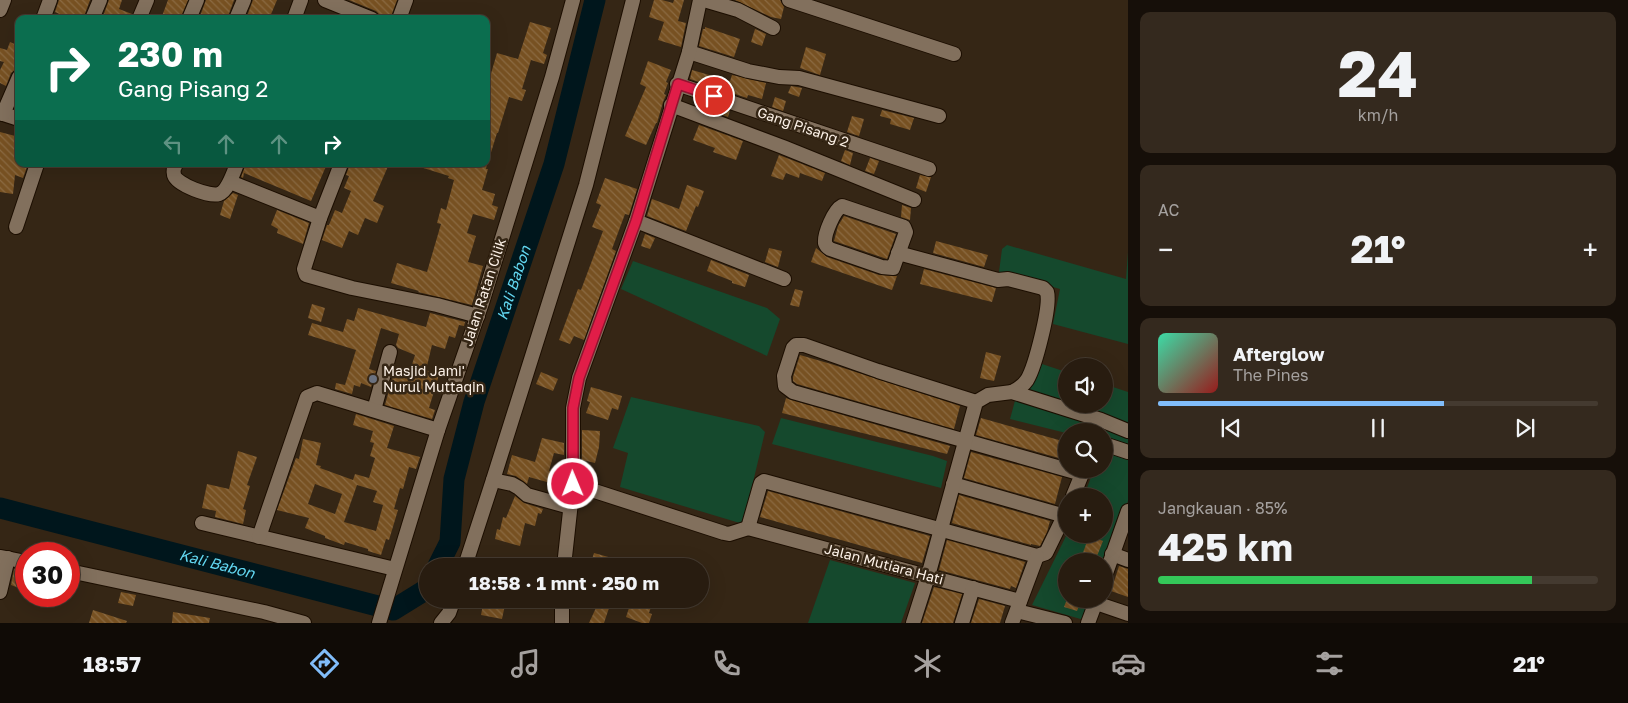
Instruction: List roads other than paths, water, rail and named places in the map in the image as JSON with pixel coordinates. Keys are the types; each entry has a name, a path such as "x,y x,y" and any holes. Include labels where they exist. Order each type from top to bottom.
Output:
{"street":[{"path":"0,10 4,0"},
{"path":"44,15 50,0"},
{"path":"94,15 100,0"},
{"path":"141,15 147,0"},
{"path":"191,15 197,0"},
{"path":"238,15 244,0"},
{"path":"295,15 301,0"},
{"path":"325,0 362,15"},
{"path":"400,15 406,0"},
{"name":"Jalan Ratan Cilik","path":"379,623 438,430 478,316 549,86 572,0"},
{"path":"468,558 586,185 633,0"},
{"path":"565,558 573,484 573,408 579,378 636,221 688,52 700,0"},
{"path":"704,0 738,10 773,28"},
{"path":"789,0 954,54"},
{"path":"688,52 748,71 779,77 799,78 939,116"},
{"name":"Gang Pisang 2","path":"678,84 930,169"},
{"path":"15,85 1,114 15,118"},
{"path":"671,105 783,147 914,200"},
{"path":"16,226 36,167"},
{"path":"175,167 174,175 177,180 202,192 220,194 230,182 236,167"},
{"path":"339,167 320,218 304,273 309,277 352,288 437,305 478,316"},
{"path":"230,182 320,218"},
{"path":"845,206 904,227 906,232 898,253 893,268 890,269 830,249 825,240 837,209 845,206"},
{"path":"636,221 784,279"},
{"path":"898,253 998,280 1008,279 1043,288 1048,296 1032,371 1021,387 1012,392 988,395 976,402 928,576 913,623"},
{"path":"976,402 804,345 796,345 793,348 784,376 785,386 793,392 1058,465"},
{"path":"374,410 390,352"},
{"path":"1012,392 1091,423"},
{"path":"259,537 307,397 317,393 438,430"},
{"path":"1113,428 1128,431"},
{"path":"1113,447 1128,452"},
{"path":"494,480 512,484 526,495 570,507"},
{"path":"573,484 729,534 748,528 761,483 764,481 1037,556 1046,553 1058,528"},
{"path":"953,484 1058,512"},
{"path":"1112,553 1128,511"},
{"path":"202,523 395,570"},
{"name":"Jalan Mutiara Hati","path":"748,528 973,588 1016,612 1062,623"},
{"path":"1113,554 1128,560"},
{"path":"1016,612 1037,556"},
{"path":"0,592 4,558"},
{"path":"80,573 264,612 304,623"},
{"path":"962,623 973,588"},
{"path":"441,623 451,608"},
{"path":"562,608 562,623"},
{"path":"1088,623 1093,608"},
{"path":"1113,608 1128,614"}],"waterway":[{"name":"Kali Babon","path":"442,558 450,542 454,479 474,402 554,164 595,0"},
{"name":"Kali Babon","path":"0,508 393,610 419,594"}],"place":[{"name":"Masjid Jami' Nurul Muttaqin","path":"373,379"}]}
